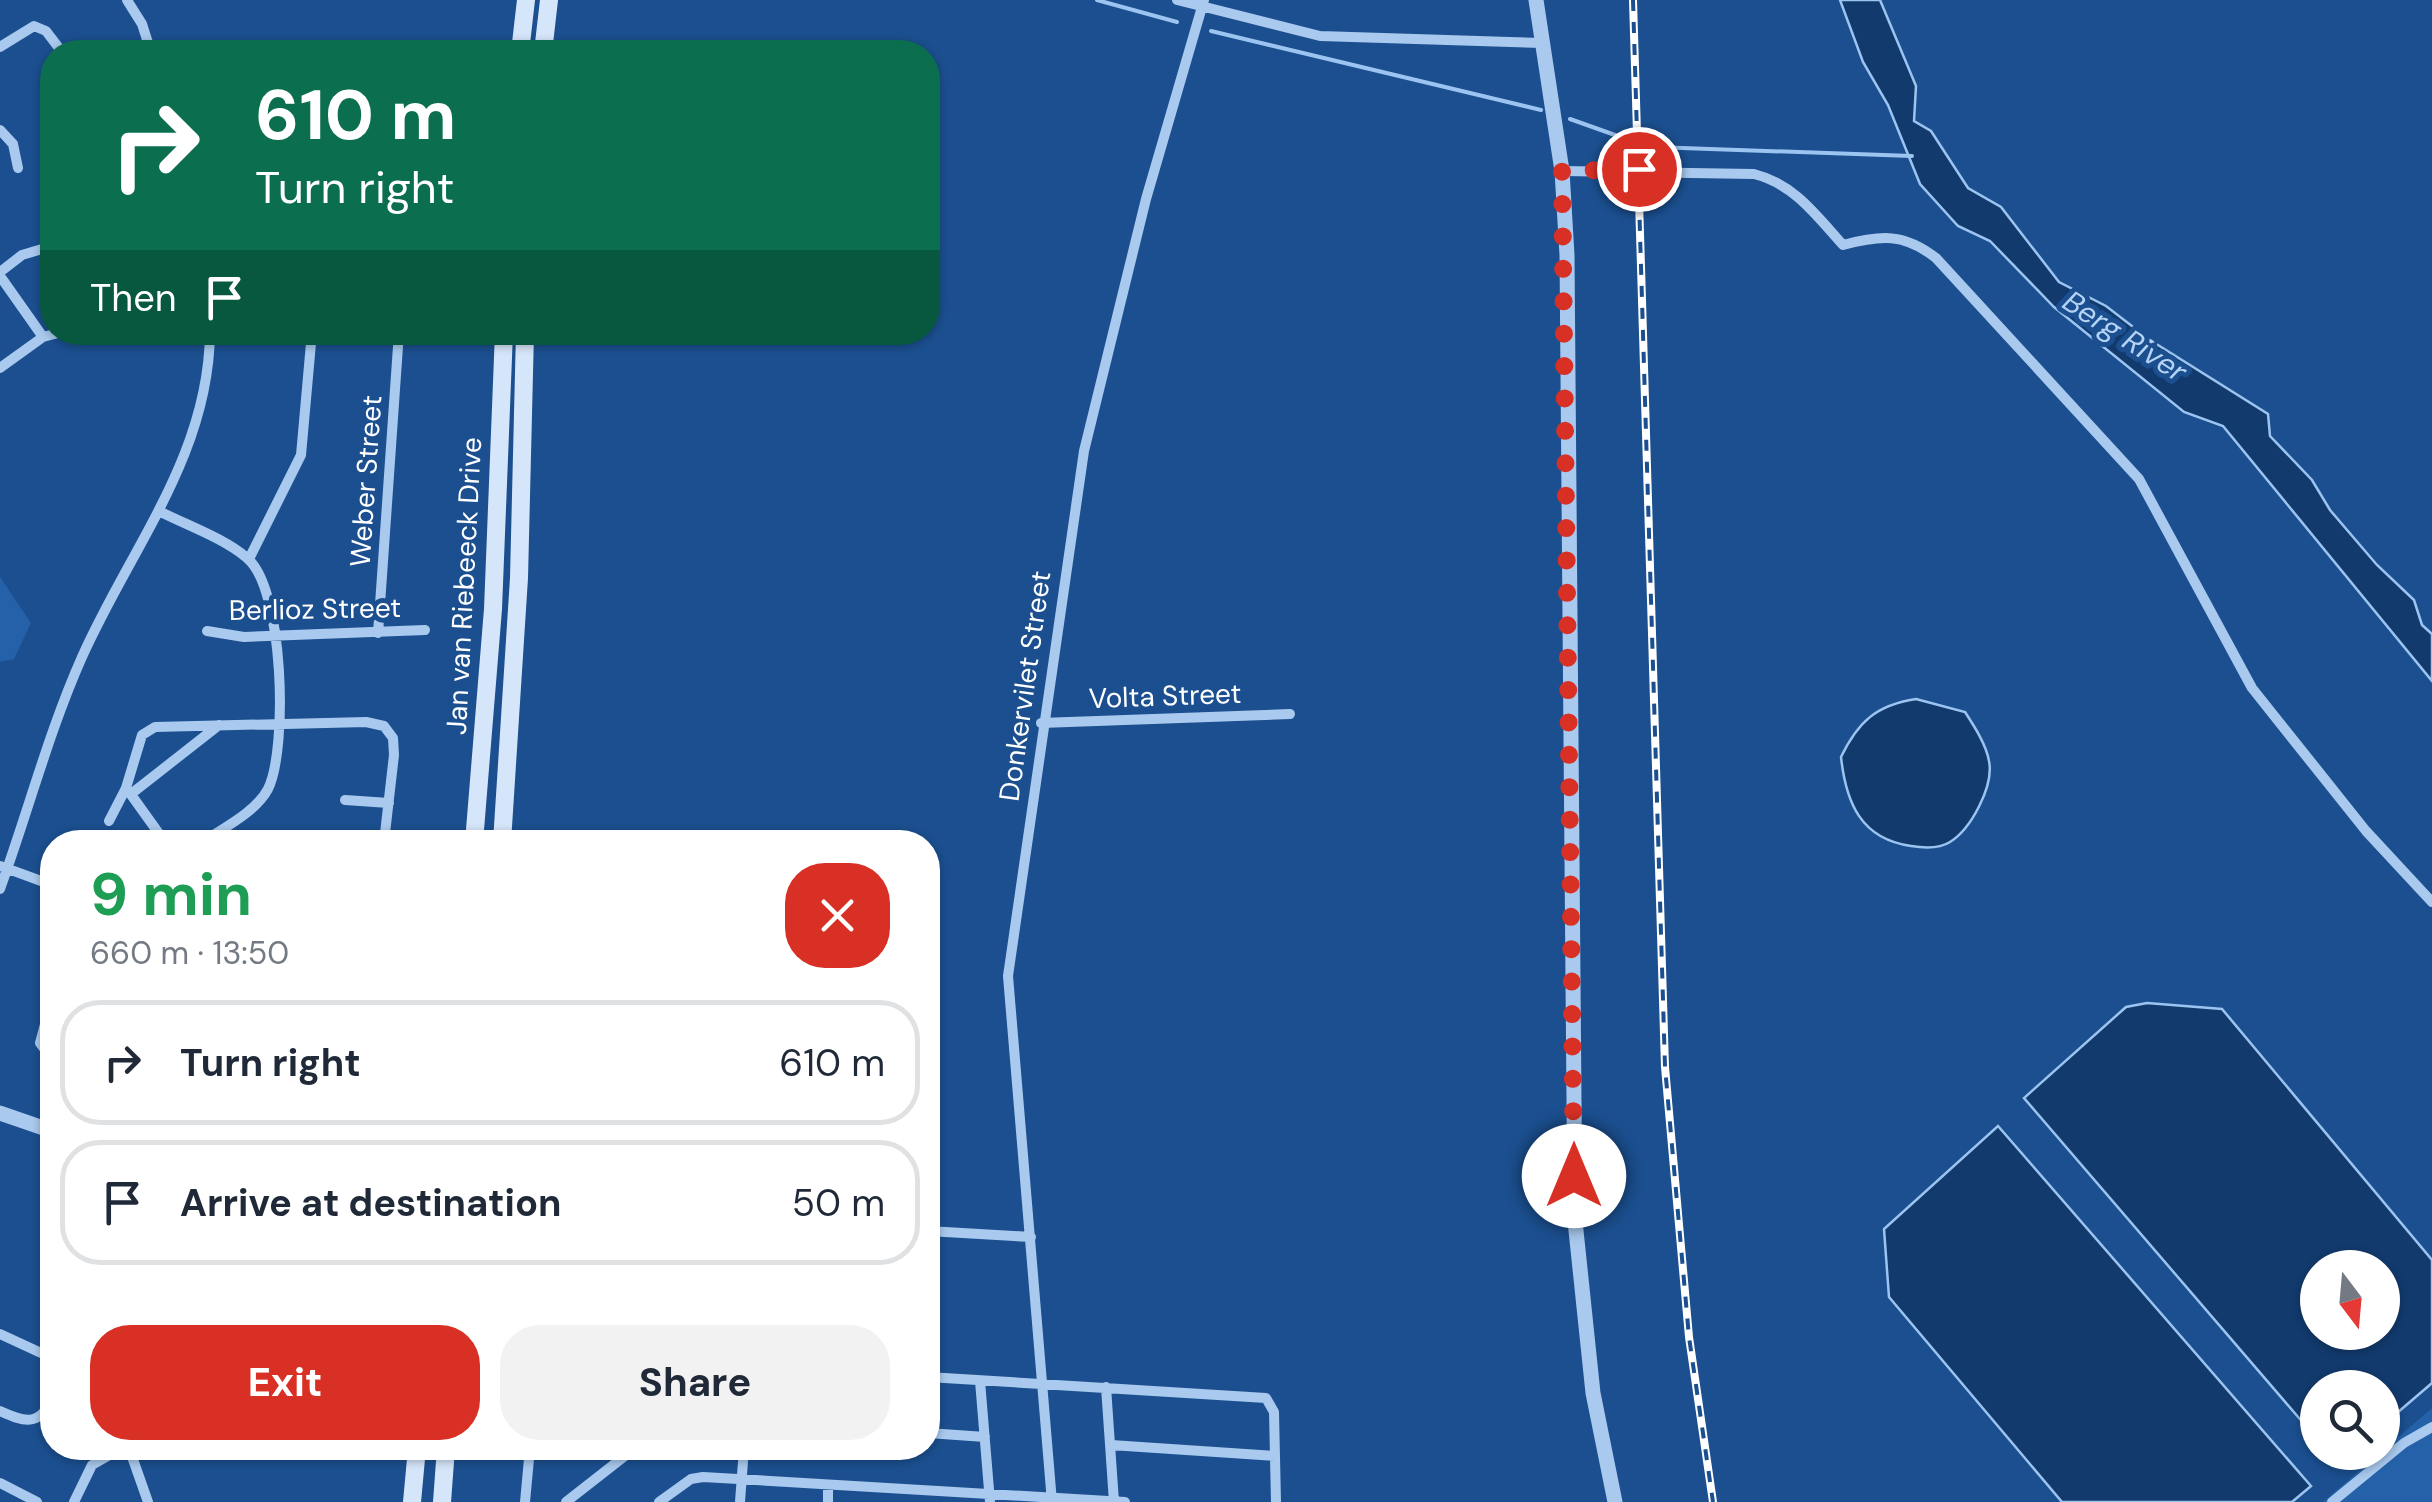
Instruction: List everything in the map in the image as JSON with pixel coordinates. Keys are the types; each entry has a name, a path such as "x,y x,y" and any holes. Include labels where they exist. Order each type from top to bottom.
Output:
{"main road":[{"path":"521,40 526,0"},
{"path":"544,40 549,0"},
{"name":"Jan van Riebeeck Drive","path":"475,830 493,609 503,345"},
{"name":"Jan van Riebeeck Drive","path":"503,830 517,630 525,345"},
{"path":"412,1502 416,1460"},
{"path":"442,1502 445,1460"}],"street":[{"path":"127,0 145,40"},
{"path":"1178,0 1203,3 1320,36 1543,43"},
{"path":"1536,0 1562,171 1575,1222 1594,1393 1615,1502"},
{"name":"Donkervilet Street","path":"1052,1500 1008,976 1041,723 1098,382 1203,3"},
{"path":"0,47 27,28 46,30 53,40"},
{"path":"0,130 13,144 18,168"},
{"path":"1562,171 1754,174 1772,178 1800,197 1843,245 1891,236 1908,239 1936,258 2139,479 2252,688 2366,831 2432,902"},
{"path":"40,249 22,254 0,274 40,334"},
{"path":"0,368 40,340"},
{"path":"0,888 81,659 159,511 199,421 208,345"},
{"path":"248,558 300,455 311,345"},
{"name":"Weber Street","path":"378,633 397,345"},
{"path":"159,511 248,558 272,600 277,636 277,724 266,793 218,830"},
{"name":"Berlioz Street","path":"207,630 228,636 277,636 424,630"},
{"name":"Volta Street","path":"1041,723 1290,714"},
{"path":"109,821 129,791 148,730 277,724 384,726 394,744 385,830"},
{"path":"129,791 220,725"},
{"path":"129,791 157,830"},
{"path":"345,800 388,803"},
{"path":"4,868 40,881"},
{"path":"0,1113 40,1127"},
{"path":"940,1232 1031,1237"},
{"path":"0,1334 40,1352"},
{"path":"940,1378 1266,1398 1274,1412 1276,1502"},
{"path":"980,1381 989,1498"},
{"path":"1106,1387 1114,1502"},
{"path":"0,1411 28,1422 40,1417"},
{"path":"2332,1502 2404,1443 2432,1427"},
{"path":"940,1435 985,1437"},
{"path":"1111,1445 1275,1456"},
{"path":"74,1502 97,1460"},
{"path":"130,1460 148,1502"},
{"path":"525,1502 529,1460"},
{"path":"566,1502 620,1460"},
{"path":"740,1502 743,1460"},
{"path":"659,1502 691,1479 742,1478 905,1488 989,1498 1125,1502"},
{"path":"0,1484 38,1502"},
{"path":"828,1485 828,1502"},
{"path":"903,1502 905,1488"}],"shaded area":[{"path":"0,577 31,623 14,659 0,662"},
{"path":"2432,1408 2432,1502 2323,1502 2360,1470 2400,1470 2400,1436"}],"water":[{"name":"Berg River","path":"1840,0 1880,0 1916,86 1914,121 1931,131 1968,188 2001,207 2059,282 2106,306 2150,340 2268,414 2270,436 2312,480 2330,510 2377,565 2414,600 2422,625 2432,634 2432,681 2223,426 2184,412 2054,307 1990,241 1958,226 1920,184 1888,105 1863,62"},
{"path":"1916,699 1965,712 1989,761 1988,782 1973,817 1958,836 1936,847 1894,842 1868,827 1852,804 1841,757 1870,717"},
{"path":"2147,1003 2222,1009 2432,1260 2432,1383 2400,1410 2400,1370 2300,1370 2300,1419 2024,1098 2126,1007"},
{"path":"1998,1126 2311,1486 2292,1502 2062,1502 1889,1297 1884,1229"}],"waterway":[{"path":"1097,0 1177,22"},
{"path":"1211,31 1541,110"},
{"path":"1570,119 1615,135"},
{"path":"1654,147 1912,156"}],"railway":[{"path":"1633,0 1665,1067 1689,1337 1713,1502"}],"route":[{"path":"1574,1176 1567,276 1562,171 1639,169"}]}
